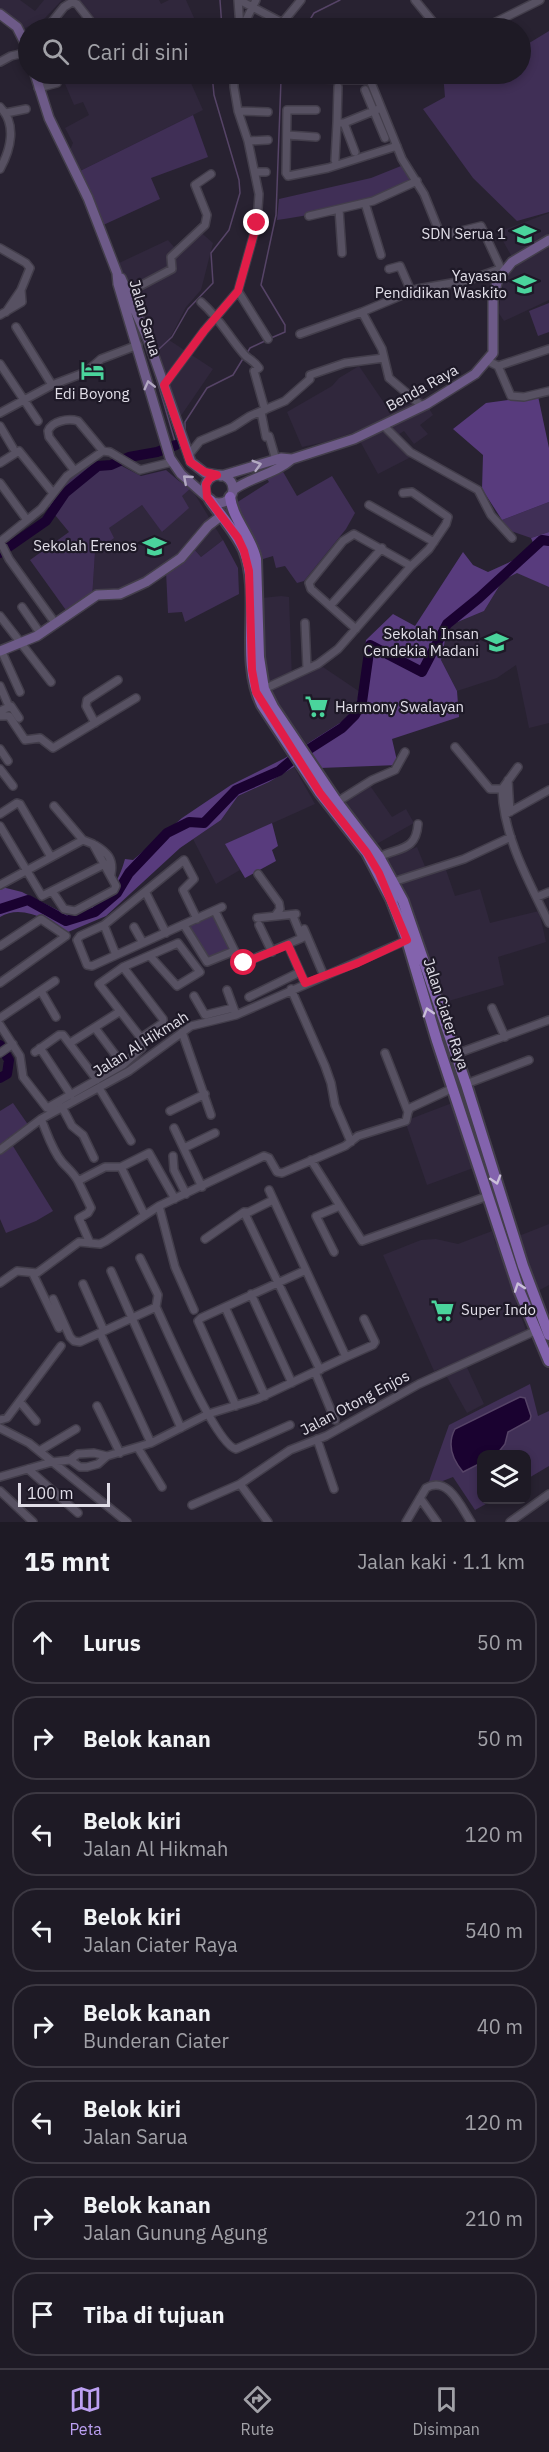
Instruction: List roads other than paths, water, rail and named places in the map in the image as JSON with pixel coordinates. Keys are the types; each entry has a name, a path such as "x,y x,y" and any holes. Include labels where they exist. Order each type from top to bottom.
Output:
{"main road":[{"path":"0,14 13,22 18,30"},
{"name":"Jalan Sarua","path":"37,84 49,118 88,198 164,385 188,456"},
{"path":"488,361 494,344 493,298 501,270 549,240"},
{"name":"Jalan Sarua","path":"125,293 171,460 181,474 209,499"},
{"name":"Benda Raya","path":"219,476 276,460 292,459 354,439 422,406 475,374 488,361"},
{"path":"1,650 40,633 95,596 120,594 156,576 181,558 208,526 221,516 231,498 228,479 197,468 188,456"},
{"name":"Benda Raya","path":"231,498 242,483 284,467 292,459"},
{"path":"219,476 210,478 206,484 209,499 222,503 231,498"},
{"name":"Jalan Ciater Raya","path":"231,498 252,544 256,559 261,675 264,688 306,764 379,873 407,940 437,1041 488,1196 535,1331 549,1361"},
{"name":"Jalan Ciater Raya","path":"209,499 238,538 249,571 252,670 256,692 295,746"},
{"name":"Jalan Ciater Raya","path":"306,764 379,856 403,901 466,1084 523,1266 549,1335"},
{"path":"437,1041 449,1038"},
{"path":"477,1159 489,1156"}],"street":[{"path":"240,18 239,0 254,3 271,18"},
{"path":"285,18 301,0"},
{"path":"415,0 430,18"},
{"path":"504,18 540,0"},
{"path":"55,18 64,7 72,2 77,3 88,18"},
{"path":"246,18 254,3"},
{"path":"0,62 18,51"},
{"path":"38,88 53,84"},
{"path":"164,385 216,315 238,291 257,223 260,204 255,172 238,111 235,84"},
{"path":"371,84 385,138"},
{"path":"335,160 341,123 338,87"},
{"path":"300,334 362,312 411,291 469,280 501,270 481,226 444,238 417,181 365,90"},
{"path":"0,106 11,125 10,141 1,164"},
{"path":"6,113 26,109"},
{"path":"341,123 377,109"},
{"path":"316,110 287,110 286,173 293,177 397,146"},
{"path":"238,111 268,112"},
{"path":"341,123 355,152"},
{"path":"287,135 316,137"},
{"path":"248,141 268,140"},
{"path":"255,172 266,172"},
{"path":"125,293 172,269 171,257 205,225 207,215 195,185 211,174"},
{"path":"309,216 365,203 394,193 417,181"},
{"path":"365,203 381,255"},
{"path":"339,209 342,253"},
{"path":"1,252 26,263 30,268 21,290 3,313"},
{"path":"389,269 400,266 411,291"},
{"path":"238,291 268,339"},
{"path":"201,302 216,315 244,354 252,358 259,368 254,371 266,437 269,436 276,460"},
{"path":"362,312 380,344 389,378 422,406"},
{"path":"16,327 52,385"},
{"path":"0,413 52,385 86,372 101,359 138,345"},
{"path":"498,366 549,349"},
{"path":"188,456 200,441 285,401 310,379 310,375 345,363 384,358"},
{"path":"488,361 498,366 511,396 524,397 549,391"},
{"path":"0,364 38,422"},
{"path":"74,470 49,437 48,431 54,424 65,420 78,421 103,451 141,470 171,460"},
{"path":"0,426 13,448"},
{"path":"384,426 411,452 478,490 491,515 512,538"},
{"path":"53,620 0,544 41,509 74,470 103,451"},
{"path":"0,463 19,452 53,493"},
{"path":"0,483 27,520"},
{"path":"264,688 329,657 434,542 448,517 412,492 403,493"},
{"path":"369,505 434,542"},
{"path":"356,629 311,589 309,584 343,541 354,534 411,566"},
{"path":"330,606 382,548"},
{"path":"0,562 8,558"},
{"path":"22,607 40,633"},
{"path":"0,616 40,671 51,682"},
{"path":"304,623 306,668"},
{"path":"1,650 20,692"},
{"path":"95,723 86,706 87,700 118,680"},
{"path":"0,686 8,702"},
{"path":"0,716 9,716 26,740 40,738 50,748 136,698"},
{"path":"0,711 11,706 19,718"},
{"path":"455,747 490,789 502,789"},
{"path":"0,749 8,760"},
{"path":"337,802 372,780 395,770 405,752"},
{"path":"519,766 502,789 511,837 549,923"},
{"path":"0,769 13,786"},
{"path":"508,780 508,813"},
{"path":"508,813 549,790"},
{"path":"0,814 20,804 51,857"},
{"path":"54,806 83,840 102,849 112,861 111,873"},
{"path":"379,856 413,843 418,824"},
{"path":"0,826 42,896 105,864"},
{"path":"393,882 464,859 511,837"},
{"path":"0,885 83,840"},
{"path":"52,891 64,909 75,911 114,890 116,886 111,873 93,844"},
{"path":"197,919 183,890 194,879 185,861 182,861 146,893 104,925 77,938 90,967 184,925 197,919 218,909 241,964 303,937 293,916"},
{"path":"258,874 279,903 280,909 275,916"},
{"path":"537,897 549,892"},
{"path":"146,893 166,933"},
{"path":"272,951 258,922 294,913 297,915 324,976"},
{"path":"0,946 41,919 66,936 0,983"},
{"path":"104,925 116,955"},
{"path":"184,925 207,962 234,951"},
{"path":"134,927 143,943"},
{"name":"Jalan Al Hikmah","path":"0,1150 41,1119 98,1084 129,1071 197,1023 235,1011 358,963 407,940"},
{"path":"0,1025 11,1046 20,1056 23,1077 45,1108 98,1084 142,1048 141,1038 99,986 123,967 179,943 200,972 177,986 150,956"},
{"path":"288,945 305,983"},
{"path":"123,967 163,1019 163,1023 141,1038"},
{"path":"249,997 300,972"},
{"path":"0,1018 55,981"},
{"path":"291,989 325,1066 335,1105 351,1142"},
{"path":"194,996 205,1016 235,1011 227,990"},
{"path":"41,991 56,1017"},
{"path":"492,1008 504,1037"},
{"path":"70,1043 119,1012"},
{"path":"456,1054 549,1020"},
{"path":"95,1028 123,1065"},
{"path":"182,1032 211,1115"},
{"path":"71,1095 37,1050 59,1035 66,1037 98,1084 131,1141"},
{"path":"0,1053 11,1046"},
{"path":"385,1053 408,1112"},
{"path":"466,1084 529,1060"},
{"path":"0,1283 17,1271 33,1274 83,1240 100,1244 144,1214 264,1156 280,1173 345,1146 358,1136 406,1121 410,1108 453,1088"},
{"path":"170,1111 205,1094"},
{"path":"62,1107 73,1128 79,1130 83,1135 94,1158"},
{"path":"41,1119 63,1164 73,1172 91,1208 88,1213 79,1218 90,1243"},
{"path":"174,1128 202,1187"},
{"path":"184,1148 215,1133"},
{"path":"78,1181 105,1167 121,1167 150,1153 175,1199"},
{"path":"173,1156 174,1170 186,1194"},
{"path":"311,1160 360,1239 364,1241 488,1196"},
{"path":"121,1167 144,1214"},
{"path":"269,1190 346,1357"},
{"path":"205,1239 244,1212 249,1212 273,1200"},
{"path":"159,1206 175,1267 194,1310"},
{"path":"334,1252 316,1216 340,1206"},
{"path":"244,1212 279,1282 335,1420"},
{"path":"140,1258 158,1295 156,1306 208,1414 225,1443 230,1448 236,1449 290,1425"},
{"path":"236,1406 198,1321 306,1270"},
{"path":"111,1272 181,1428"},
{"path":"33,1274 59,1328"},
{"path":"83,1284 151,1443"},
{"path":"252,1294 292,1383"},
{"path":"53,1299 74,1341 80,1342 156,1306"},
{"path":"225,1307 265,1396"},
{"path":"0,1477 52,1462 70,1460 78,1454 94,1453 107,1456 138,1448 208,1414 265,1396 372,1345 375,1342 364,1319"},
{"name":"Jalan Otong Enjos","path":"192,1505 240,1484 290,1450 317,1439 419,1384 535,1331"},
{"path":"0,1420 7,1418 61,1346"},
{"path":"20,1402 36,1421"},
{"path":"97,1406 120,1453"},
{"path":"0,1428 20,1437 39,1451 127,1522"},
{"path":"39,1451 76,1430"},
{"path":"317,1439 334,1489"},
{"path":"138,1448 162,1487"},
{"path":"70,1460 80,1467 87,1467 98,1464 107,1456"},
{"path":"28,1469 78,1513"},
{"path":"240,1484 268,1522"},
{"path":"406,1522 426,1488 437,1484 447,1488 471,1522"},
{"path":"0,1491 33,1522"},
{"path":"510,1522 549,1494"},
{"path":"420,1498 437,1522"}],"waterway":[{"path":"220,0 221,18"},
{"path":"311,18 314,13 340,0"},
{"path":"159,349 172,337 188,309 213,283 211,253 229,230 240,193 239,180 214,95 213,84"},
{"path":"271,338 285,332 285,325 261,285 276,215 281,84"},
{"path":"247,353 250,348 267,340"},
{"path":"185,434 185,422 207,388 233,375 244,357"},
{"path":"151,360 176,445"},
{"path":"176,445 180,440"},
{"path":"0,553 46,521 65,493 98,466 111,465 129,457 157,452 176,445"},
{"path":"0,909 28,900 66,921 95,912 117,893 129,873 167,833 189,822 204,823 236,790 279,771 342,728 355,715 362,702 370,645 422,672 447,624 542,540 549,541"},
{"path":"0,1045 9,1060 7,1074 0,1078"}],"place":[{"name":"SDN Serua 1","path":"524,234"},
{"name":"Yayasan Pendidikan Waskito","path":"525,285"},
{"name":"Edi Boyong","path":"92,370"},
{"name":"Sekolah Erenos","path":"155,546"},
{"name":"Sekolah Insan Cendekia Madani","path":"497,643"},
{"name":"Harmony Swalayan","path":"317,707"},
{"name":"Super Indo","path":"443,1310"}]}
